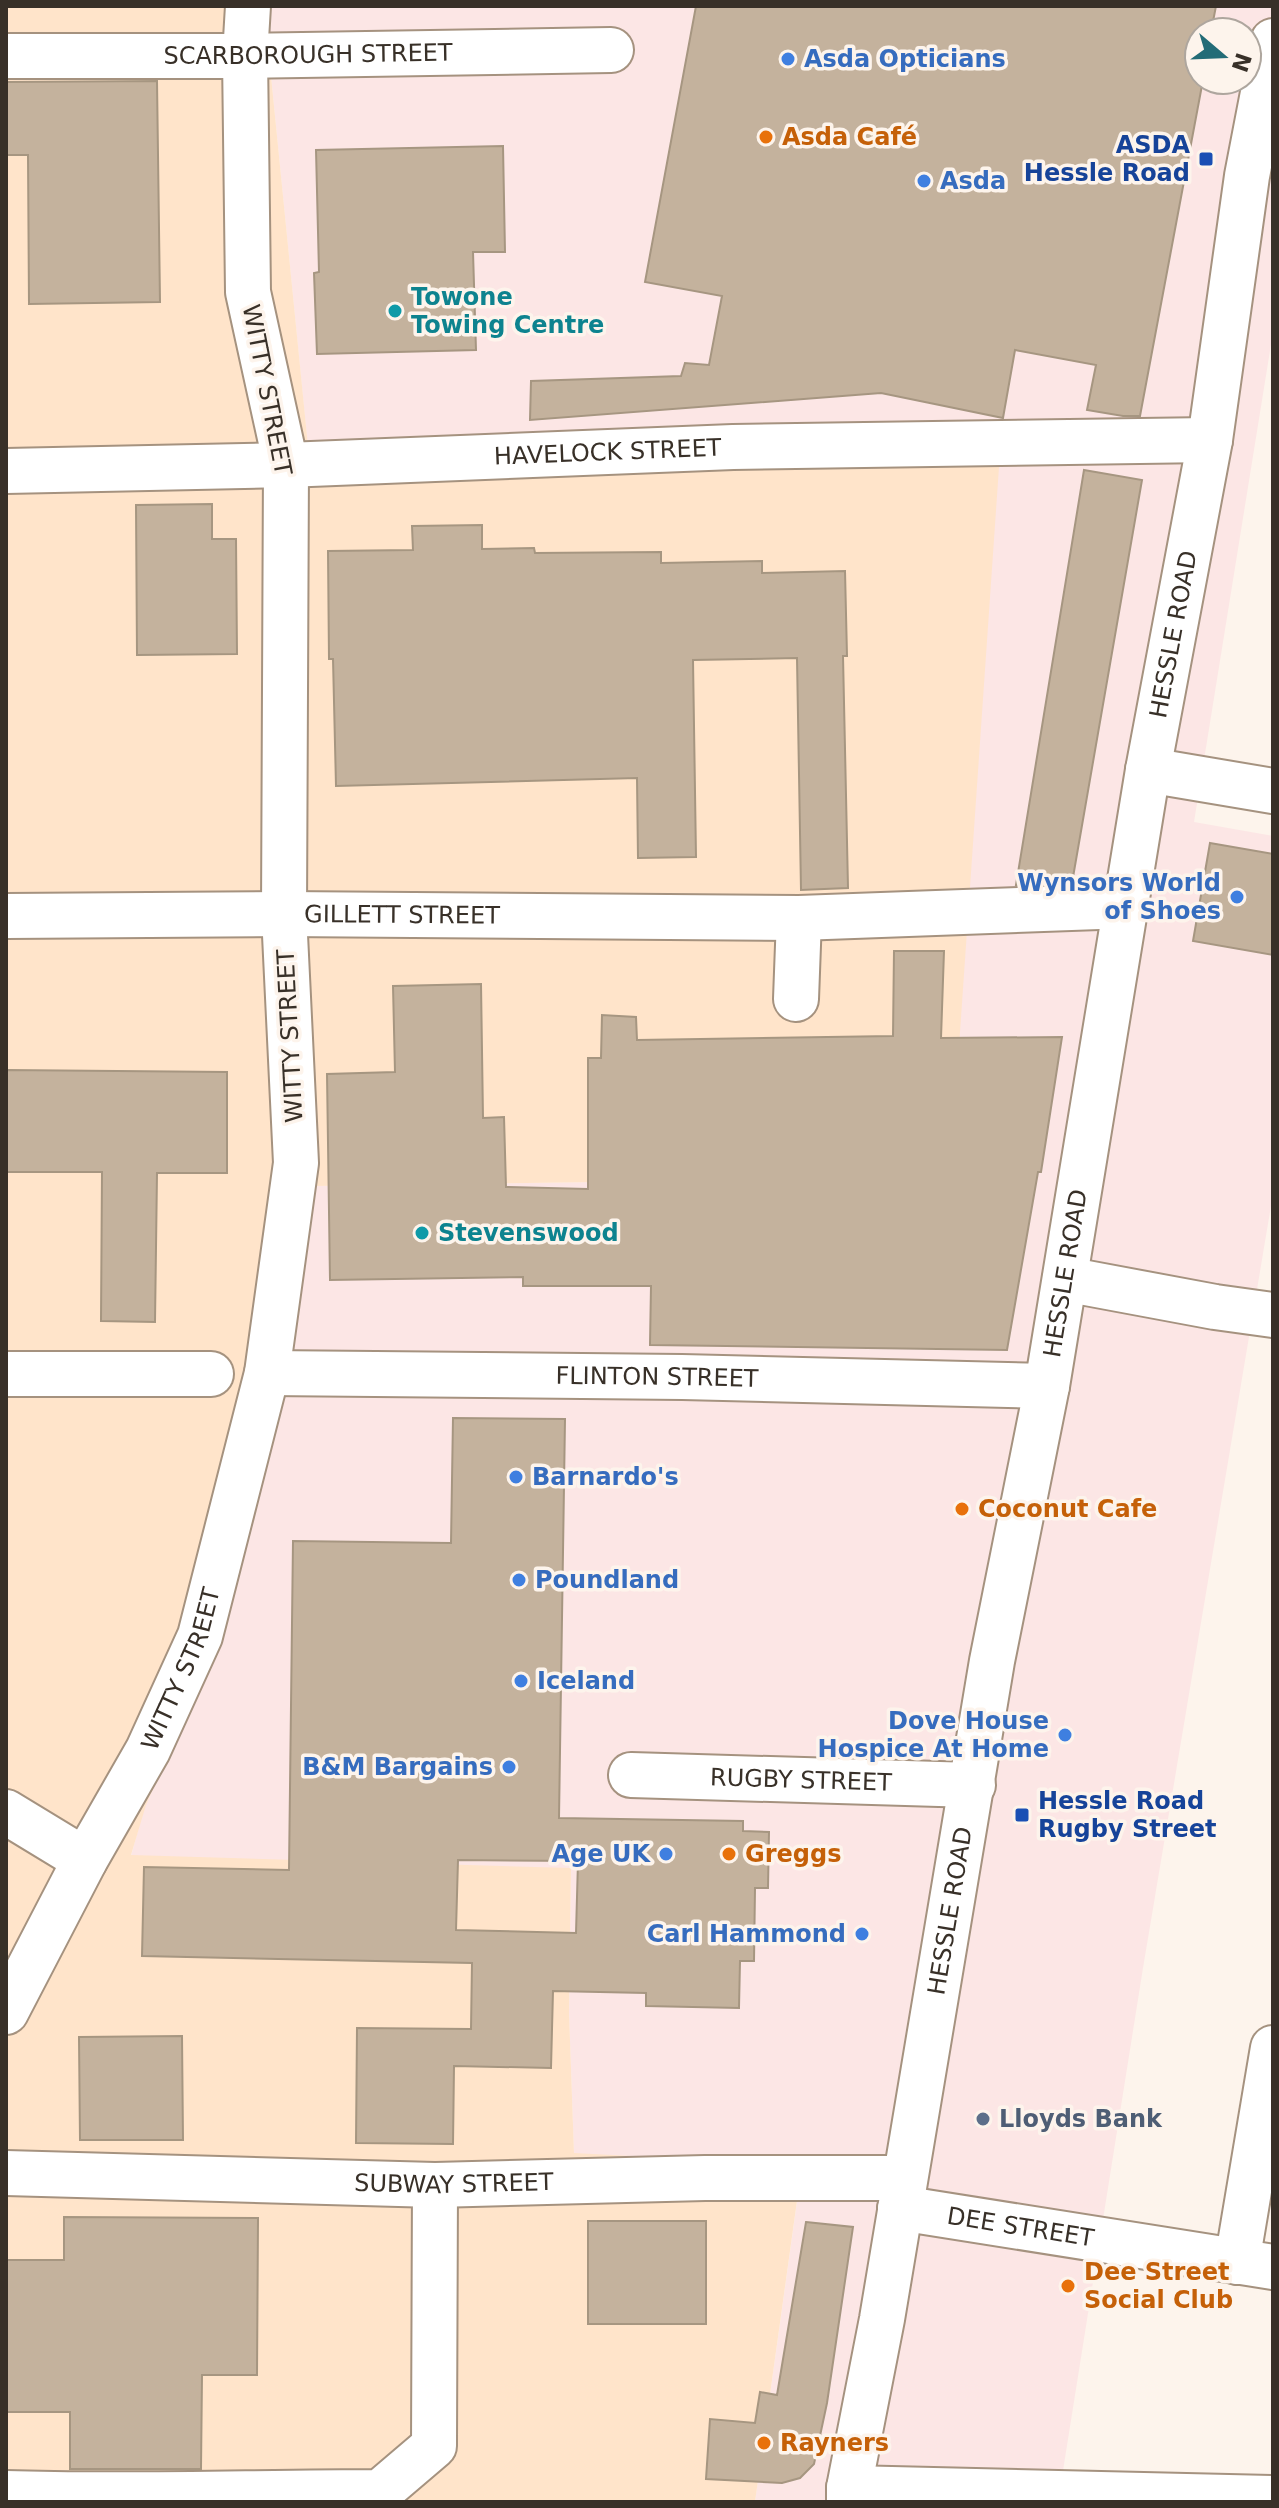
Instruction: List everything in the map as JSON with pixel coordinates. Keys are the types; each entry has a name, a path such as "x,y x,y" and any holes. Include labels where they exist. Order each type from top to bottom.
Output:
{"street":[{"name":"WITTY STREET","path":"6,2012 85,1860 148,1750 200,1636 267,1373 296,1163 284,914 286,465 248,292 245,56 248,6"},
{"name":"HESSLE ROAD","path":"849,2495 992,1661 1047,1386 1148,770 1260,179 1273,41"},
{"name":"SCARBOROUGH STREET","path":"6,56 611,50"},
{"name":"HAVELOCK STREET","path":"6,471 286,465 733,447 1210,440"},
{"path":"1148,770 1273,791"},
{"name":"GILLETT STREET","path":"6,916 284,914 799,918 1127,906"},
{"path":"796,999 799,918"},
{"path":"1065,1279 1273,1315"},
{"name":"FLINTON STREET","path":"267,1373 1047,1386"},
{"path":"6,1374 211,1374"},
{"name":"RUGBY STREET","path":"631,1775 973,1785"},
{"path":"6,1812 85,1860"},
{"path":"1255,2265 1273,2048"},
{"name":"SUBWAY STREET","path":"6,2173 435,2185 705,2178 902,2193"},
{"path":"6,2493 87,2496 380,2492 434,2446 435,2185"},
{"name":"DEE STREET","path":"902,2193 1069,2233 1255,2265"},
{"path":"849,2495 1273,2498"}],"shaded area":[{"path":"6,6 264,6 308,446 643,464 999,467 950,1177 315,1186 219,1640 146,1805 131,1855 571,1868 569,2012 574,2153 802,2165 755,2502 6,2502"},
{"path":"264,6 1273,6 1273,332 1194,822 1273,836 1273,1194 1143,1968 1058,2502 755,2502 802,2166 574,2154 569,2012 571,1869 131,1856 315,1186 949,1177 642,464 308,447"}],"building":[{"name":"Asda","path":"696,6 1216,6 1214,16 1183,16 1183,96 1200,96 1140,416 1087,410 1096,365 1015,350 1003,418 881,393 530,420 531,381 681,376 685,363 709,365 722,296 645,282"},
{"path":"157,81 160,302 29,304 28,155 6,155 6,82"},
{"path":"503,146 505,252 473,252 476,350 317,354 314,273 319,272 316,150"},
{"path":"1084,470 1142,480 1072,883 1016,885"},
{"path":"212,504 212,539 236,539 237,654 137,655 136,505"},
{"path":"482,525 482,549 534,548 535,553 661,552 661,563 762,561 762,573 845,571 847,656 843,656 848,888 801,890 797,658 693,660 696,857 638,858 637,778 336,786 333,659 329,659 328,551 413,550 412,526"},
{"name":"Wynsors World of Shoes","path":"1210,843 1273,854 1273,955 1193,941"},
{"path":"894,951 944,951 941,1038 1062,1037 1041,1172 1038,1172 1007,1350 650,1345 651,1286 523,1286 523,1277 330,1280 327,1074 395,1072 393,986 481,984 483,1118 504,1117 506,1187 588,1189 588,1058 601,1058 602,1015 636,1017 637,1040 893,1036"},
{"path":"6,1070 227,1072 227,1173 157,1173 155,1322 101,1321 102,1172 6,1172"},
{"path":"453,1418 565,1419 559,1818 743,1821 743,1831 769,1832 768,1888 755,1888 754,1961 740,1961 739,2008 646,2006 646,1993 553,1991 551,2068 454,2066 453,2144 356,2143 357,2028 471,2029 472,1963 142,1956 144,1867 289,1870 293,1541 451,1543","holes":["458,1860 578,1861 576,1933 456,1930"]},
{"path":"182,2036 183,2140 80,2140 79,2037"},
{"path":"64,2217 258,2218 257,2375 202,2375 201,2469 70,2469 70,2412 6,2412 6,2260 64,2260"},
{"path":"588,2221 706,2221 706,2324 588,2324"},
{"path":"806,2222 853,2227 827,2403 814,2464 800,2478 782,2483 706,2479 710,2419 755,2423 760,2392 777,2395"}],"place":[{"name":"Asda Opticians","path":"788,59"},
{"name":"Asda Café","path":"766,137"},
{"name":"ASDA Hessle Road","path":"1206,159"},
{"name":"Asda","path":"924,181"},
{"name":"Towone Towing Centre","path":"395,311"},
{"name":"Wynsors World of Shoes","path":"1237,897"},
{"name":"Stevenswood","path":"422,1233"},
{"name":"Barnardo's","path":"516,1477"},
{"name":"Coconut Cafe","path":"962,1509"},
{"name":"Poundland","path":"519,1580"},
{"name":"Iceland","path":"521,1681"},
{"name":"Dove House Hospice At Home","path":"1065,1735"},
{"name":"B&M Bargains","path":"509,1767"},
{"name":"Hessle Road Rugby Street","path":"1022,1815"},
{"name":"Age UK","path":"666,1854"},
{"name":"Greggs","path":"729,1854"},
{"name":"Carl Hammond","path":"862,1934"},
{"name":"Lloyds Bank","path":"983,2119"},
{"name":"Dee Street Social Club","path":"1068,2286"},
{"name":"Rayners","path":"764,2443"}]}
